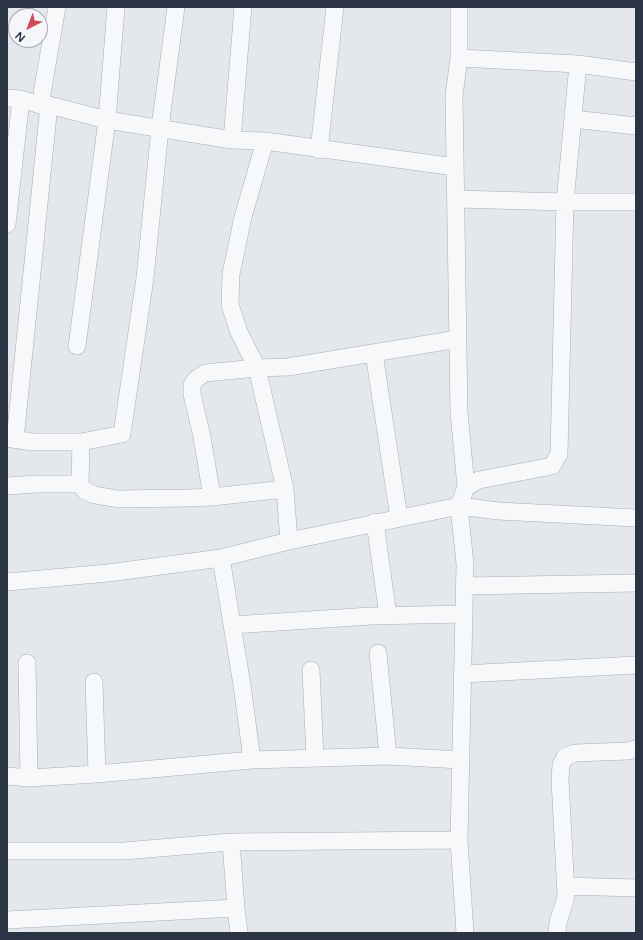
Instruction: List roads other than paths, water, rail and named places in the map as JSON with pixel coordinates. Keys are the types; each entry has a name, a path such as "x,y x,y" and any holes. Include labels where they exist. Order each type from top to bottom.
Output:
{"street":[{"path":"57,7 45,105 11,439 32,442 82,442 122,434 145,278 160,128 176,7"},
{"path":"77,346 107,120 116,7"},
{"path":"232,140 243,7"},
{"path":"319,150 335,7"},
{"path":"459,7 459,58 454,96 459,412 466,487 459,506 465,564 459,840 465,933"},
{"path":"459,58 578,64 636,72"},
{"path":"466,487 479,480 552,466 559,454 565,202 578,64"},
{"path":"7,224 14,98 107,120 232,140 265,141 319,150 455,167"},
{"path":"573,119 636,126"},
{"path":"265,141 243,216 231,274 230,305 239,332 257,368 285,490 289,541"},
{"path":"456,198 565,202 636,202"},
{"path":"212,497 202,437 192,394 192,385 196,379 205,373 288,366 458,340"},
{"path":"374,353 399,518"},
{"path":"82,442 80,484 85,491 95,495 118,499 212,497 285,490"},
{"path":"7,486 36,484 80,484"},
{"path":"7,582 108,573 221,558 375,522 459,506 498,511 636,518"},
{"path":"375,522 388,616"},
{"path":"221,558 242,685 252,760"},
{"path":"464,586 636,583"},
{"path":"232,625 388,616 463,614"},
{"path":"378,653 388,756"},
{"path":"27,663 28,778"},
{"path":"462,674 636,666"},
{"path":"311,670 315,758"},
{"path":"94,682 97,774"},
{"path":"557,933 558,922 564,904 565,886 560,780 561,765 565,757 575,752 628,751 636,749"},
{"path":"7,776 28,778 97,774 252,760 388,756 461,760"},
{"path":"7,851 124,851 231,842 459,840"},
{"path":"231,842 239,933"},
{"path":"565,886 636,888"},
{"path":"7,920 236,908"}]}
